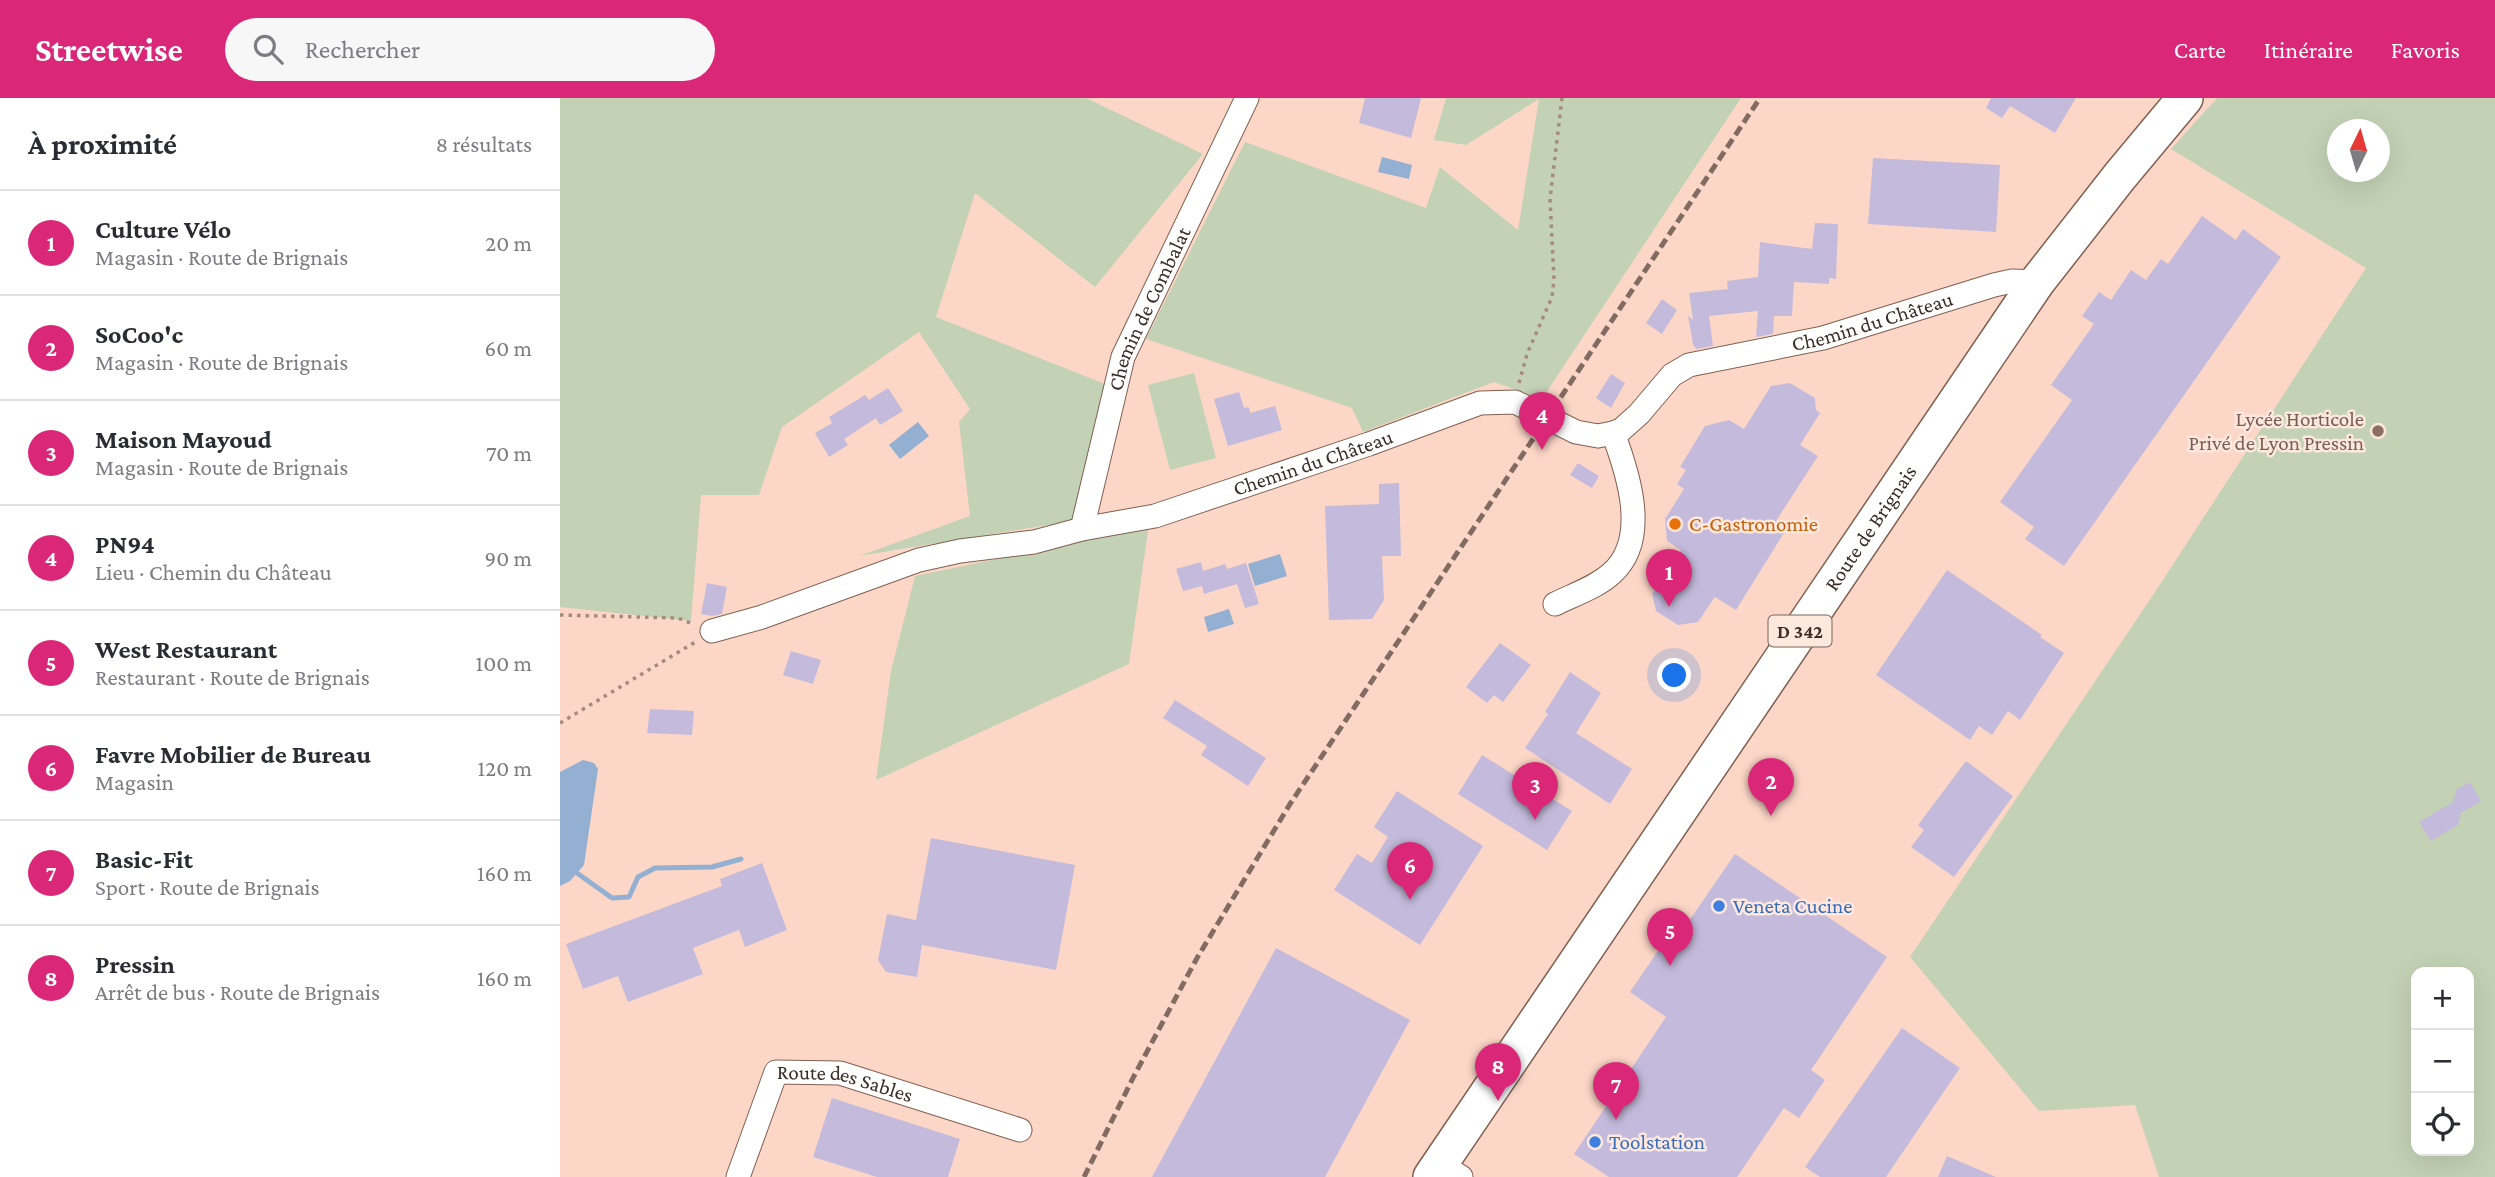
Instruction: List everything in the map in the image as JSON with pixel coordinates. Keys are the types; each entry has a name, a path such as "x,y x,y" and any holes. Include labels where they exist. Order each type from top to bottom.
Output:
{"main road":[{"name":"Route de Brignais","path":"1444,1173 2037,282 2185,98"}],"street":[{"name":"Chemin de Combalat","path":"1082,530 1123,358 1247,98"},
{"name":"Chemin du Château","path":"712,631 762,617 919,560 960,551 1034,542 1154,516 1369,444 1464,408 1489,402 1515,402 1576,432 1598,436 1613,433 1621,430 1639,414 1672,375 1689,365 1823,338 1994,285 2012,281 2037,282"},
{"path":"1555,604 1613,573 1628,552 1633,525 1632,499 1625,464 1613,433"},
{"name":"Route des Sables","path":"737,1177 776,1072 840,1073 1020,1130"}],"path":[{"path":"1515,402 1527,354 1552,297 1554,279 1550,200 1562,98"},
{"path":"560,615 678,618 712,631"},
{"path":"560,723 712,631"}],"green space":[{"path":"560,98 1086,98 1203,154 1095,287 975,193 936,317 1110,386 1078,520 859,556 970,516 959,422 970,409 919,332 782,427 759,495 701,495 691,621 560,607"},
{"path":"1446,98 1741,98 1542,399 1494,382 1363,432 1352,408 1146,339 1245,142 1426,208 1440,167 1518,230 1539,99 1466,145 1434,140"},
{"path":"2217,98 2495,98 2495,1177 2159,1177 2135,1105 2039,1111 1910,957 2157,589 2366,268 2171,149"},
{"path":"1194,373 1216,458 1170,470 1148,385"},
{"path":"1149,524 1129,664 876,780 891,671 915,576"}],"water":[{"path":"1382,157 1412,165 1409,179 1378,172"},
{"path":"918,422 929,436 900,459 889,445"},
{"path":"1280,554 1287,576 1255,586 1248,564"},
{"path":"1229,609 1234,624 1208,632 1204,617"},
{"path":"583,760 594,763 598,769 584,865 570,881 560,886 560,772"}],"building":[{"path":"1365,98 1421,98 1411,138 1359,123"},
{"path":"1991,98 2076,98 2055,133 2010,106 2002,118 1986,108"},
{"path":"1873,158 2000,165 1996,232 1868,224"},
{"path":"2202,216 2236,240 2243,229 2281,257 2064,566 2025,539 2034,527 2000,502 2072,400 2051,385 2094,324 2082,316 2099,292 2111,300 2131,270 2146,280 2161,259 2168,264"},
{"path":"1815,223 1838,224 1836,279 1829,278 1829,284 1794,282 1792,316 1774,316 1773,334 1756,337 1758,311 1709,316 1713,346 1696,349 1688,316 1693,320 1689,293 1728,289 1727,281 1758,277 1760,242 1812,249"},
{"path":"1662,299 1677,310 1662,334 1646,323"},
{"path":"1611,374 1625,383 1611,408 1596,398"},
{"path":"1790,383 1815,398 1816,410 1820,413 1800,445 1818,456 1776,521 1787,528 1736,610 1715,597 1698,622 1678,625 1656,611 1652,594 1681,550 1667,541 1665,519 1684,489 1677,484 1686,470 1680,467 1705,426 1729,420 1744,429 1771,386"},
{"path":"888,388 903,411 880,425 876,418 844,439 848,445 829,457 815,433 832,423 829,417 865,395 869,400"},
{"path":"1239,392 1244,408 1249,407 1250,413 1275,406 1282,430 1228,446 1214,399"},
{"path":"1578,463 1599,476 1592,488 1570,475"},
{"path":"1399,483 1401,556 1382,556 1384,600 1372,619 1329,620 1325,506 1379,504 1379,484"},
{"path":"1201,562 1203,571 1225,564 1227,569 1246,563 1259,604 1245,608 1237,584 1204,594 1202,586 1183,591 1176,569"},
{"path":"1947,570 2064,653 2020,720 2008,711 1992,735 1979,726 1970,740 1876,675"},
{"path":"707,583 727,587 722,614 701,614"},
{"path":"1500,643 1531,665 1503,702 1494,695 1487,703 1466,687"},
{"path":"791,651 821,660 813,684 783,675"},
{"path":"1570,672 1601,693 1576,733 1632,769 1610,804 1525,748 1548,714 1545,712"},
{"path":"1175,700 1266,758 1248,786 1201,755 1207,746 1163,718"},
{"path":"650,709 694,711 692,735 647,733"},
{"path":"1482,755 1572,811 1547,850 1458,794"},
{"path":"1966,761 2013,796 1954,877 1911,847 1924,830 1918,825"},
{"path":"2470,782 2481,801 2461,813 2458,825 2431,841 2419,822 2453,802 2457,789"},
{"path":"1397,791 1483,846 1420,945 1334,890 1357,854 1372,863 1388,837 1374,827"},
{"path":"931,838 1075,865 1056,970 922,945 917,977 886,972 878,960 887,914 916,920"},
{"path":"1735,854 1887,957 1811,1070 1825,1080 1799,1118 1784,1108 1737,1177 1609,1177 1574,1154 1666,1017 1630,992 1664,942 1671,947"},
{"path":"762,863 787,930 745,947 739,930 693,948 703,974 628,1002 618,976 583,989 566,944 722,886 720,879"},
{"path":"1276,948 1410,1020 1325,1177 1152,1177"},
{"path":"1902,1028 1960,1068 1886,1177 1820,1177 1805,1167"},
{"path":"832,1098 960,1139 948,1177 877,1177 813,1157"},
{"path":"1947,1156 1996,1177 1938,1177"}],"waterway":[{"path":"560,861 612,898 629,897 638,877 655,868 712,867 741,859"}],"railway":[{"path":"1084,1177 1197,958 1290,804 1760,98"}],"place":[{"name":"Lycée Horticole Privé de Lyon Pressin","path":"2378,431"},
{"name":"PN94","path":"1542,450"},
{"name":"C-Gastronomie","path":"1675,524"},
{"name":"Culture Vélo","path":"1669,607"},
{"name":"SoCoo'c","path":"1771,816"},
{"name":"Maison Mayoud","path":"1535,820"},
{"name":"Favre Mobilier de Bureau","path":"1410,900"},
{"name":"Veneta Cucine","path":"1719,906"},
{"name":"West Restaurant","path":"1670,966"},
{"name":"Pressin","path":"1498,1101"},
{"name":"Basic-Fit","path":"1616,1120"},
{"name":"Toolstation","path":"1595,1142"}]}
